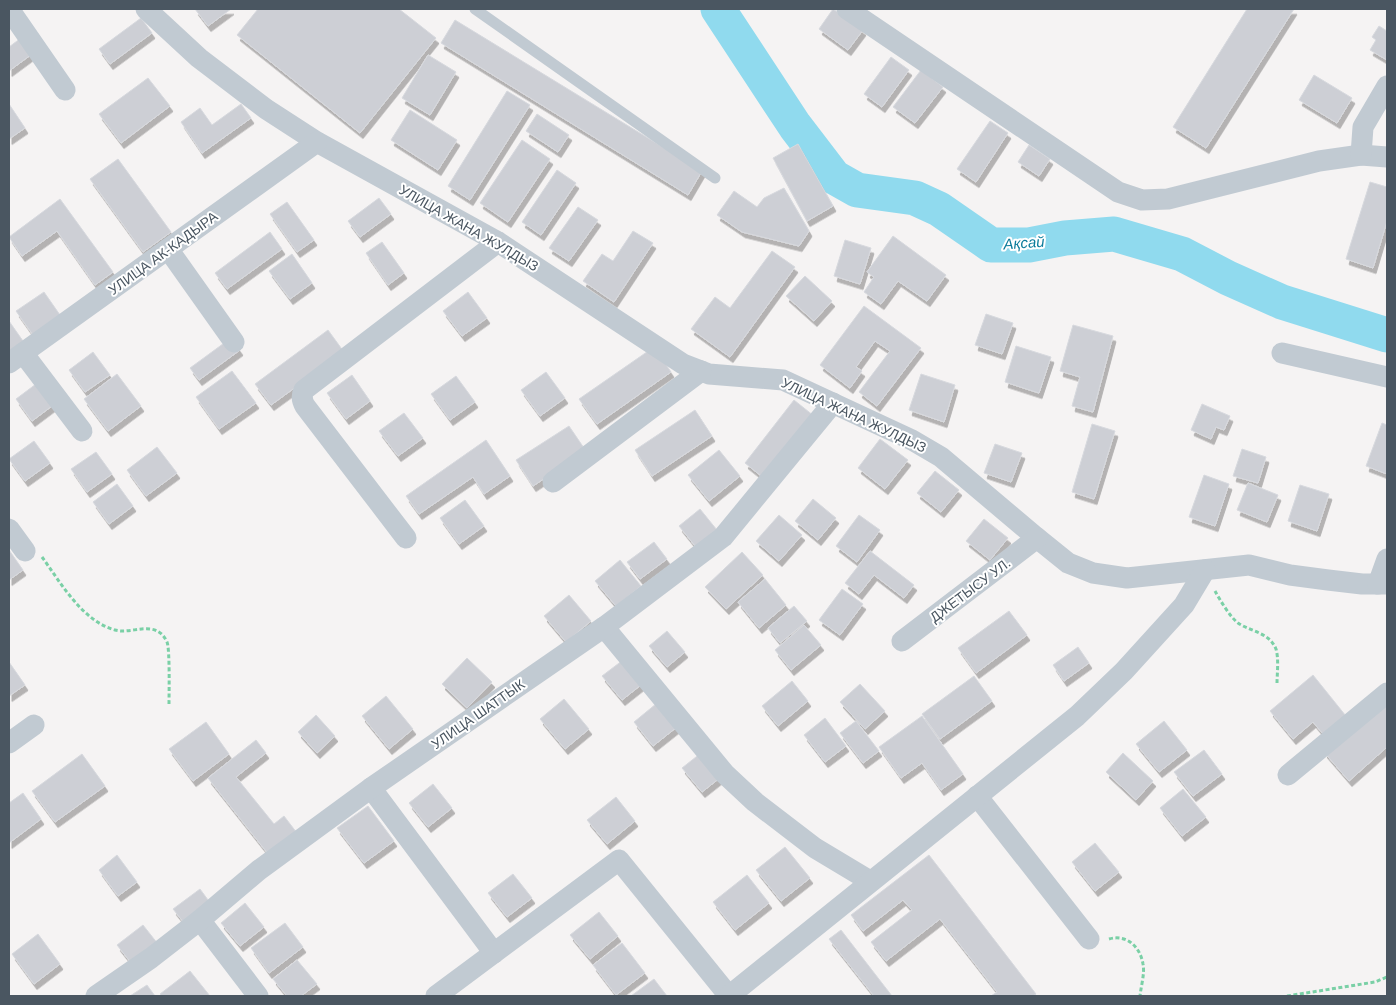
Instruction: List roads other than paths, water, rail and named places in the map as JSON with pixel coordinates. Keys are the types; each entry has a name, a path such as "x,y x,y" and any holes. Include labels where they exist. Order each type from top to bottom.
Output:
{"street":[{"path":"9,9 65,90"},
{"name":"УЛИЦА ЖАНА ЖУЛДЫЗ","path":"146,9 206,64 266,109 317,142 498,242 683,364 709,374 783,380 912,440 941,457 1068,562 1093,573 1127,578 1249,565 1290,575 1345,582 1383,584"},
{"path":"846,9 1118,192 1142,200 1168,199 1319,161 1361,155 1387,157"},
{"path":"1361,155 1363,127 1381,112 1387,86"},
{"name":"УЛИЦА АК-КАДЫРА","path":"16,358 317,142"},
{"path":"406,538 302,402 303,393 304,390 498,242"},
{"path":"168,249 234,342"},
{"path":"1282,353 1387,377"},
{"path":"16,358 82,431"},
{"path":"553,482 701,371"},
{"name":"УЛИЦА ШАТТЫК","path":"96,996 151,958 259,870 371,788 604,626 723,537 833,404"},
{"path":"9,529 25,551"},
{"name":"ДЖЕТЫСУ УЛ.","path":"902,641 1037,538"},
{"path":"1383,584 1387,559"},
{"path":"436,996 619,860 729,996 1077,716 1124,671 1184,605 1205,570"},
{"path":"604,626 725,774 755,802 815,848 870,881"},
{"path":"1288,775 1387,693"},
{"path":"9,743 34,725"},
{"path":"371,788 494,953"},
{"path":"976,796 1089,939"},
{"path":"200,920 258,996"}],"lane":[{"path":"475,9 715,178"}],"waterway":[{"name":"Ақсай","path":"718,9 795,126 834,177 857,190 915,198 939,209 991,245 1029,245 1065,238 1114,234 1182,254 1228,278 1282,302 1387,335"}]}
